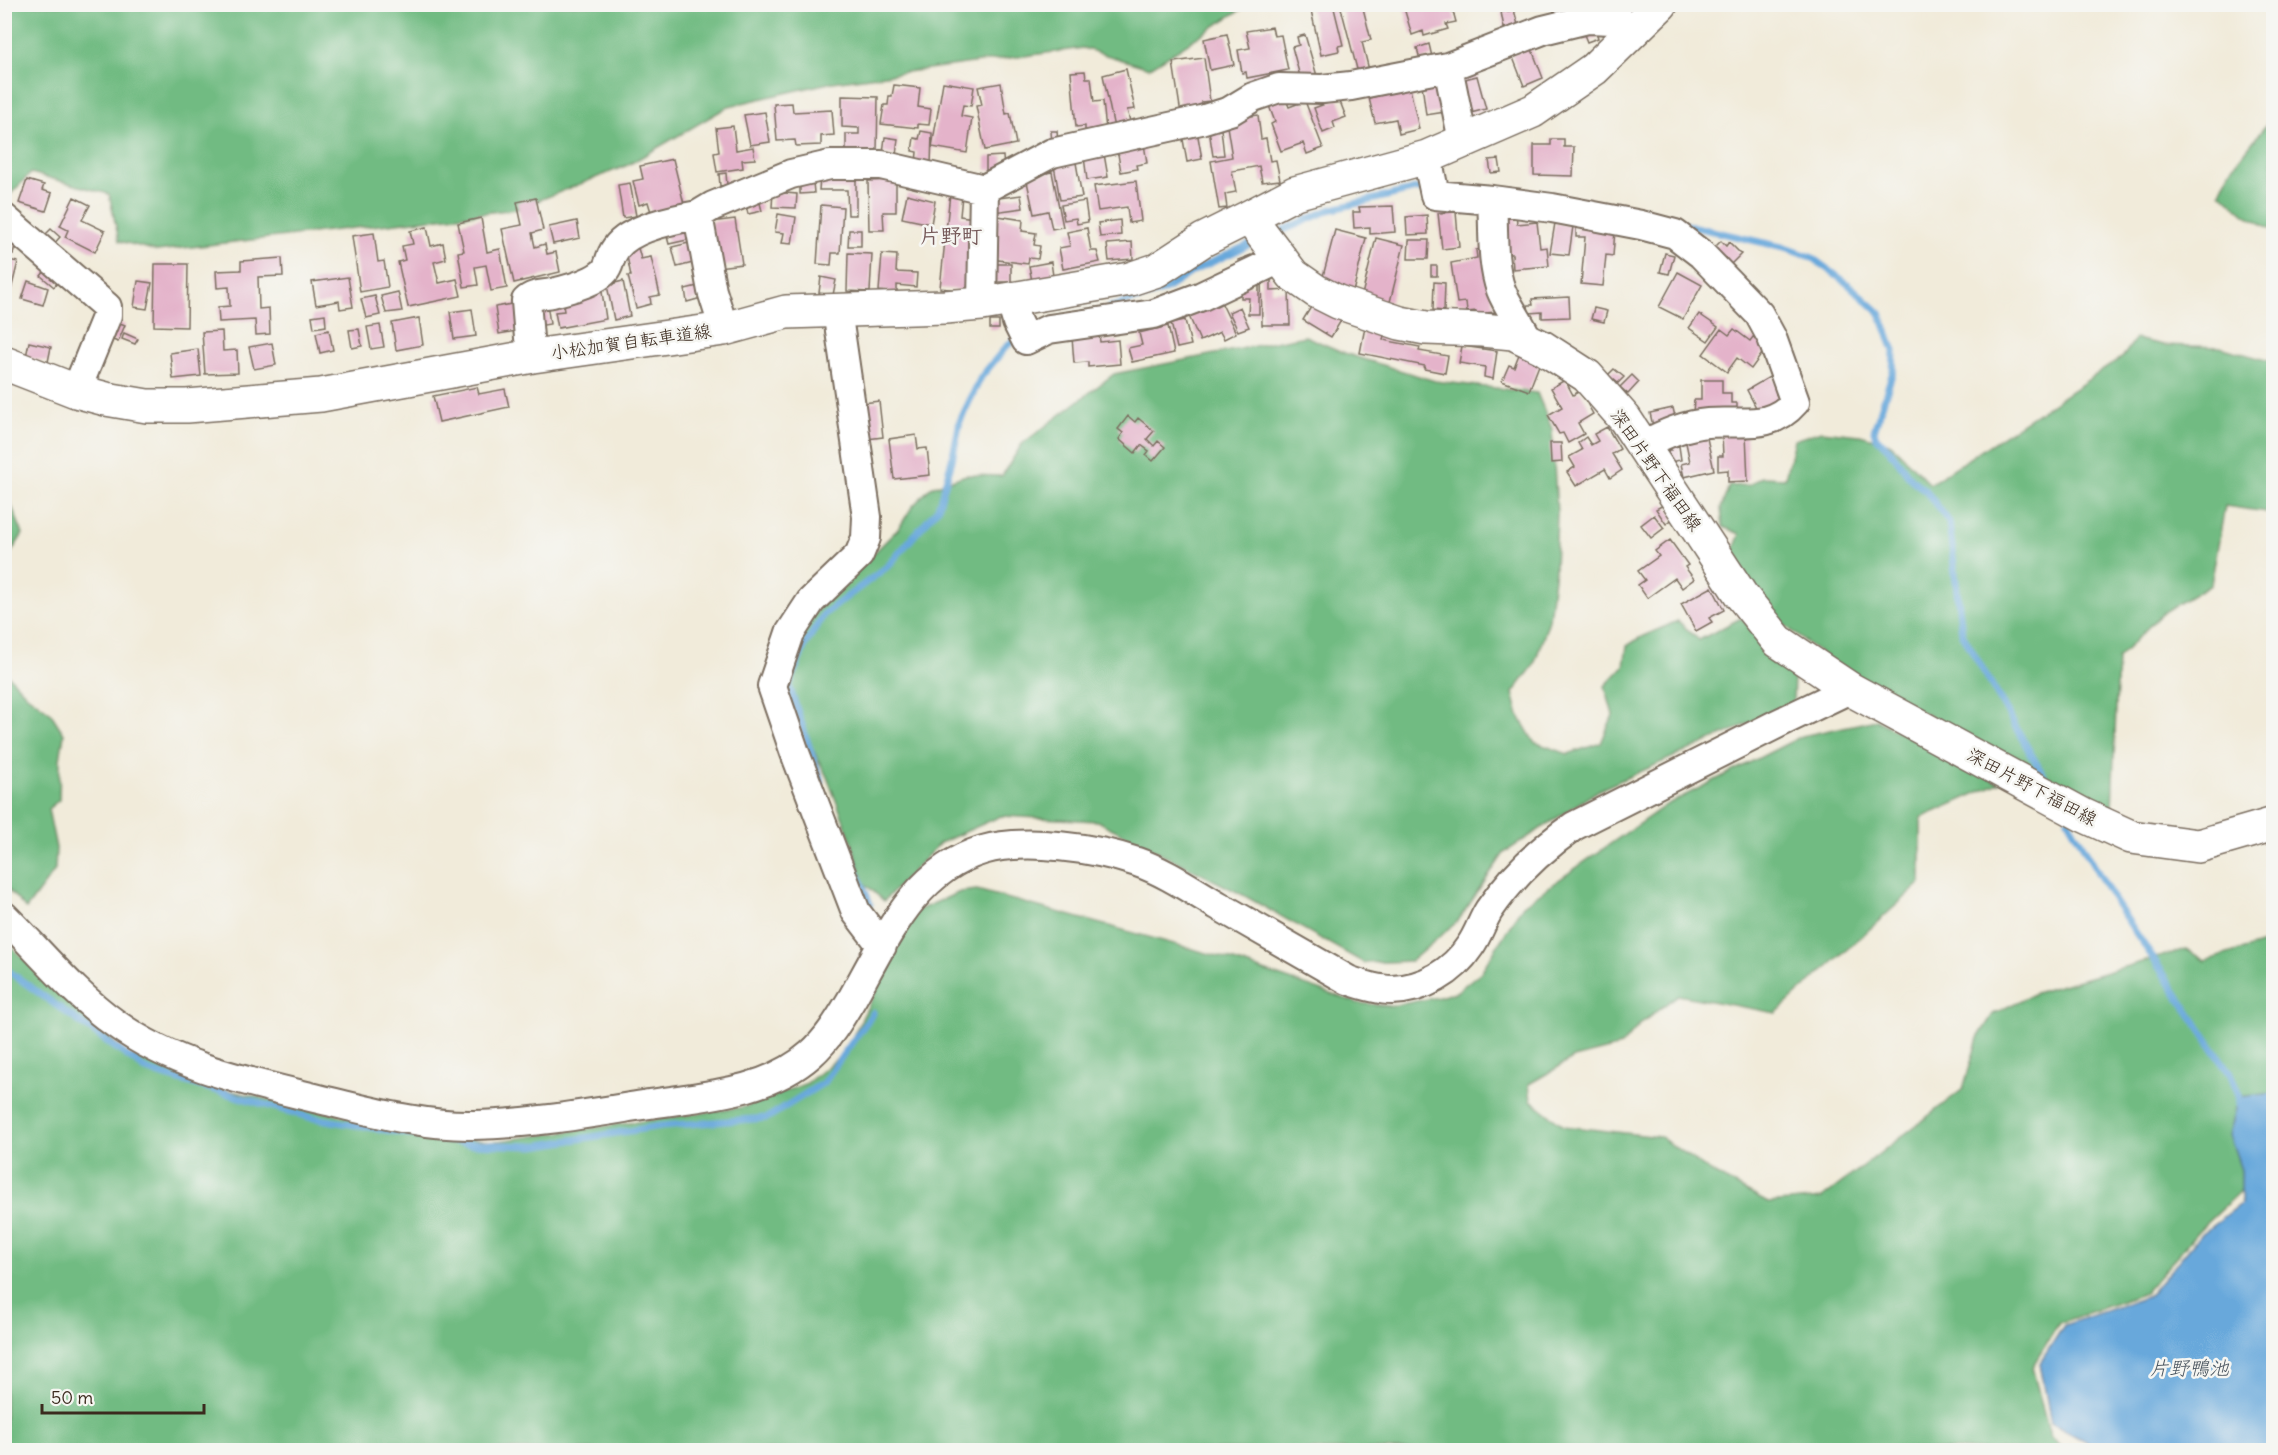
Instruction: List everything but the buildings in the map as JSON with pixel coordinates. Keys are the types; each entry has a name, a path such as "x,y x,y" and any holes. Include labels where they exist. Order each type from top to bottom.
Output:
{"main road":[{"path":"1250,217 1295,193 1427,157 1533,111 1594,69 1661,4"},
{"name":"深田片野下福田線","path":"1250,217 1293,275 1316,291 1367,313 1426,328 1513,333 1587,376 1625,419 1741,595 1778,641 1850,689 2083,815 2131,837 2198,846 2274,824"},
{"name":"小松加賀自転車道線","path":"4,363 76,391 147,406 187,406 321,395 533,356 724,329 786,312 945,307 996,302 1130,279 1157,270 1203,240 1250,217"}],"street":[{"path":"533,356 526,301 530,297 554,293 595,278 610,266 617,246 653,225 698,215 713,206 791,174 830,165 881,165 984,189 1052,153 1201,120 1230,111 1252,97 1279,88 1322,89 1351,86 1448,67 1543,30 1588,19 1613,20 1637,27"},
{"path":"1448,67 1463,141"},
{"path":"1427,157 1435,195 1492,200 1641,225 1675,234 1701,254 1758,314 1782,362 1795,402 1791,407 1775,419 1752,423 1706,423 1663,434 1642,446"},
{"path":"984,189 996,302 1017,322 1026,340 1049,329 1154,314 1202,296 1282,258"},
{"path":"1492,200 1497,276 1502,292 1528,340"},
{"path":"698,215 712,291 724,329"},
{"path":"4,218 107,307 107,315 76,391"},
{"path":"837,310 867,518 866,538 859,555 811,601 790,633 772,686 856,912 882,945"},
{"path":"4,916 75,988 115,1024 158,1050 188,1063 265,1086 421,1121 469,1125 537,1122 747,1088 783,1073 812,1053 837,1024 898,917 931,878 984,850 1056,846 1079,848 1138,862 1174,880 1347,980 1372,988 1393,990 1414,986 1440,976 1458,962 1471,945 1489,910 1520,871 1547,845 1565,832 1618,803 1850,689"}],"green space":[{"path":"5,5 1248,5 1149,68 1083,48 833,82 729,106 628,165 517,209 157,251 119,241 109,194 31,173 5,200"},
{"path":"2273,116 2273,230 2246,215 2220,192 2230,171"},
{"path":"1305,336 1347,354 1435,381 1537,393 1552,429 1557,514 1555,569 1549,620 1534,665 1513,693 1519,716 1534,742 1568,754 1601,743 1613,715 1605,686 1624,666 1627,646 1641,637 1678,621 1699,640 1741,618 1794,675 1793,704 1599,790 1504,853 1458,921 1411,961 1364,963 1245,896 1097,821 1001,816 940,843 884,901 864,883 850,837 827,777 791,706 787,676 798,640 817,610 899,528 912,507 931,487 966,475 1002,476 1022,444 1114,374"},
{"path":"2135,339 2164,345 2220,347 2273,362 2273,513 2225,506 2211,584 2161,614 2118,658 2112,808 2104,812 1831,662 1762,607 1730,559 1740,534 1723,527 1721,508 1729,486 1749,485 1762,477 1785,478 1794,440 1821,431 1860,435 1891,444 1930,484 2123,357"},
{"path":"5,499 10,502 23,534 7,559 5,586"},
{"path":"5,672 27,695 50,712 64,734 60,760 59,800 48,809 56,848 55,870 26,909 5,886"},
{"path":"1876,720 1999,783 1921,818 1921,883 1776,1013 1678,995 1640,1024 1621,1046 1574,1058 1529,1084 1531,1100 1564,1126 1660,1137 1711,1172 1768,1203 1822,1198 1963,1089 1978,1038 1993,1014 2035,993 2186,949 2205,961 2273,940 2273,1115 2256,1176 2198,1231 2145,1293 2059,1323 2032,1367 2050,1436 2065,1450 5,1450 4,940 127,1054 214,1087 388,1126 491,1142 745,1107 807,1083 845,1052 916,911 960,892 977,890 1225,958 1358,1003 1391,1006 1456,992 1481,972 1523,905 1666,805 1802,736"}],"water":[{"name":"片野鴨池","path":"2273,1093 2273,1450 2094,1450 2085,1441 2051,1423 2040,1363 2064,1325 2149,1296 2200,1235 2241,1204 2241,1170 2229,1135 2239,1097"}],"waterway":[{"path":"1273,235 1329,210 1416,189 1428,189"},
{"path":"1682,224 1782,247 1811,257 1848,284 1880,313 1894,351 1893,371 1874,431 1876,437 1890,450 1911,479 1926,491 1949,522 1962,633 2047,782"},
{"path":"1110,307 1163,291 1193,271 1257,241"},
{"path":"821,782 789,686 805,645 824,614 888,566 938,508 952,460 960,421 981,377 1016,338"},
{"path":"2068,820 2112,897 2231,1075 2238,1093 2239,1105"},
{"path":"838,825 870,904"},
{"path":"4,968 148,1071 308,1117 470,1144 534,1146 661,1126 767,1118 823,1083 873,1013"}],"district":[{"name":"片野町","path":"951,236"}]}
